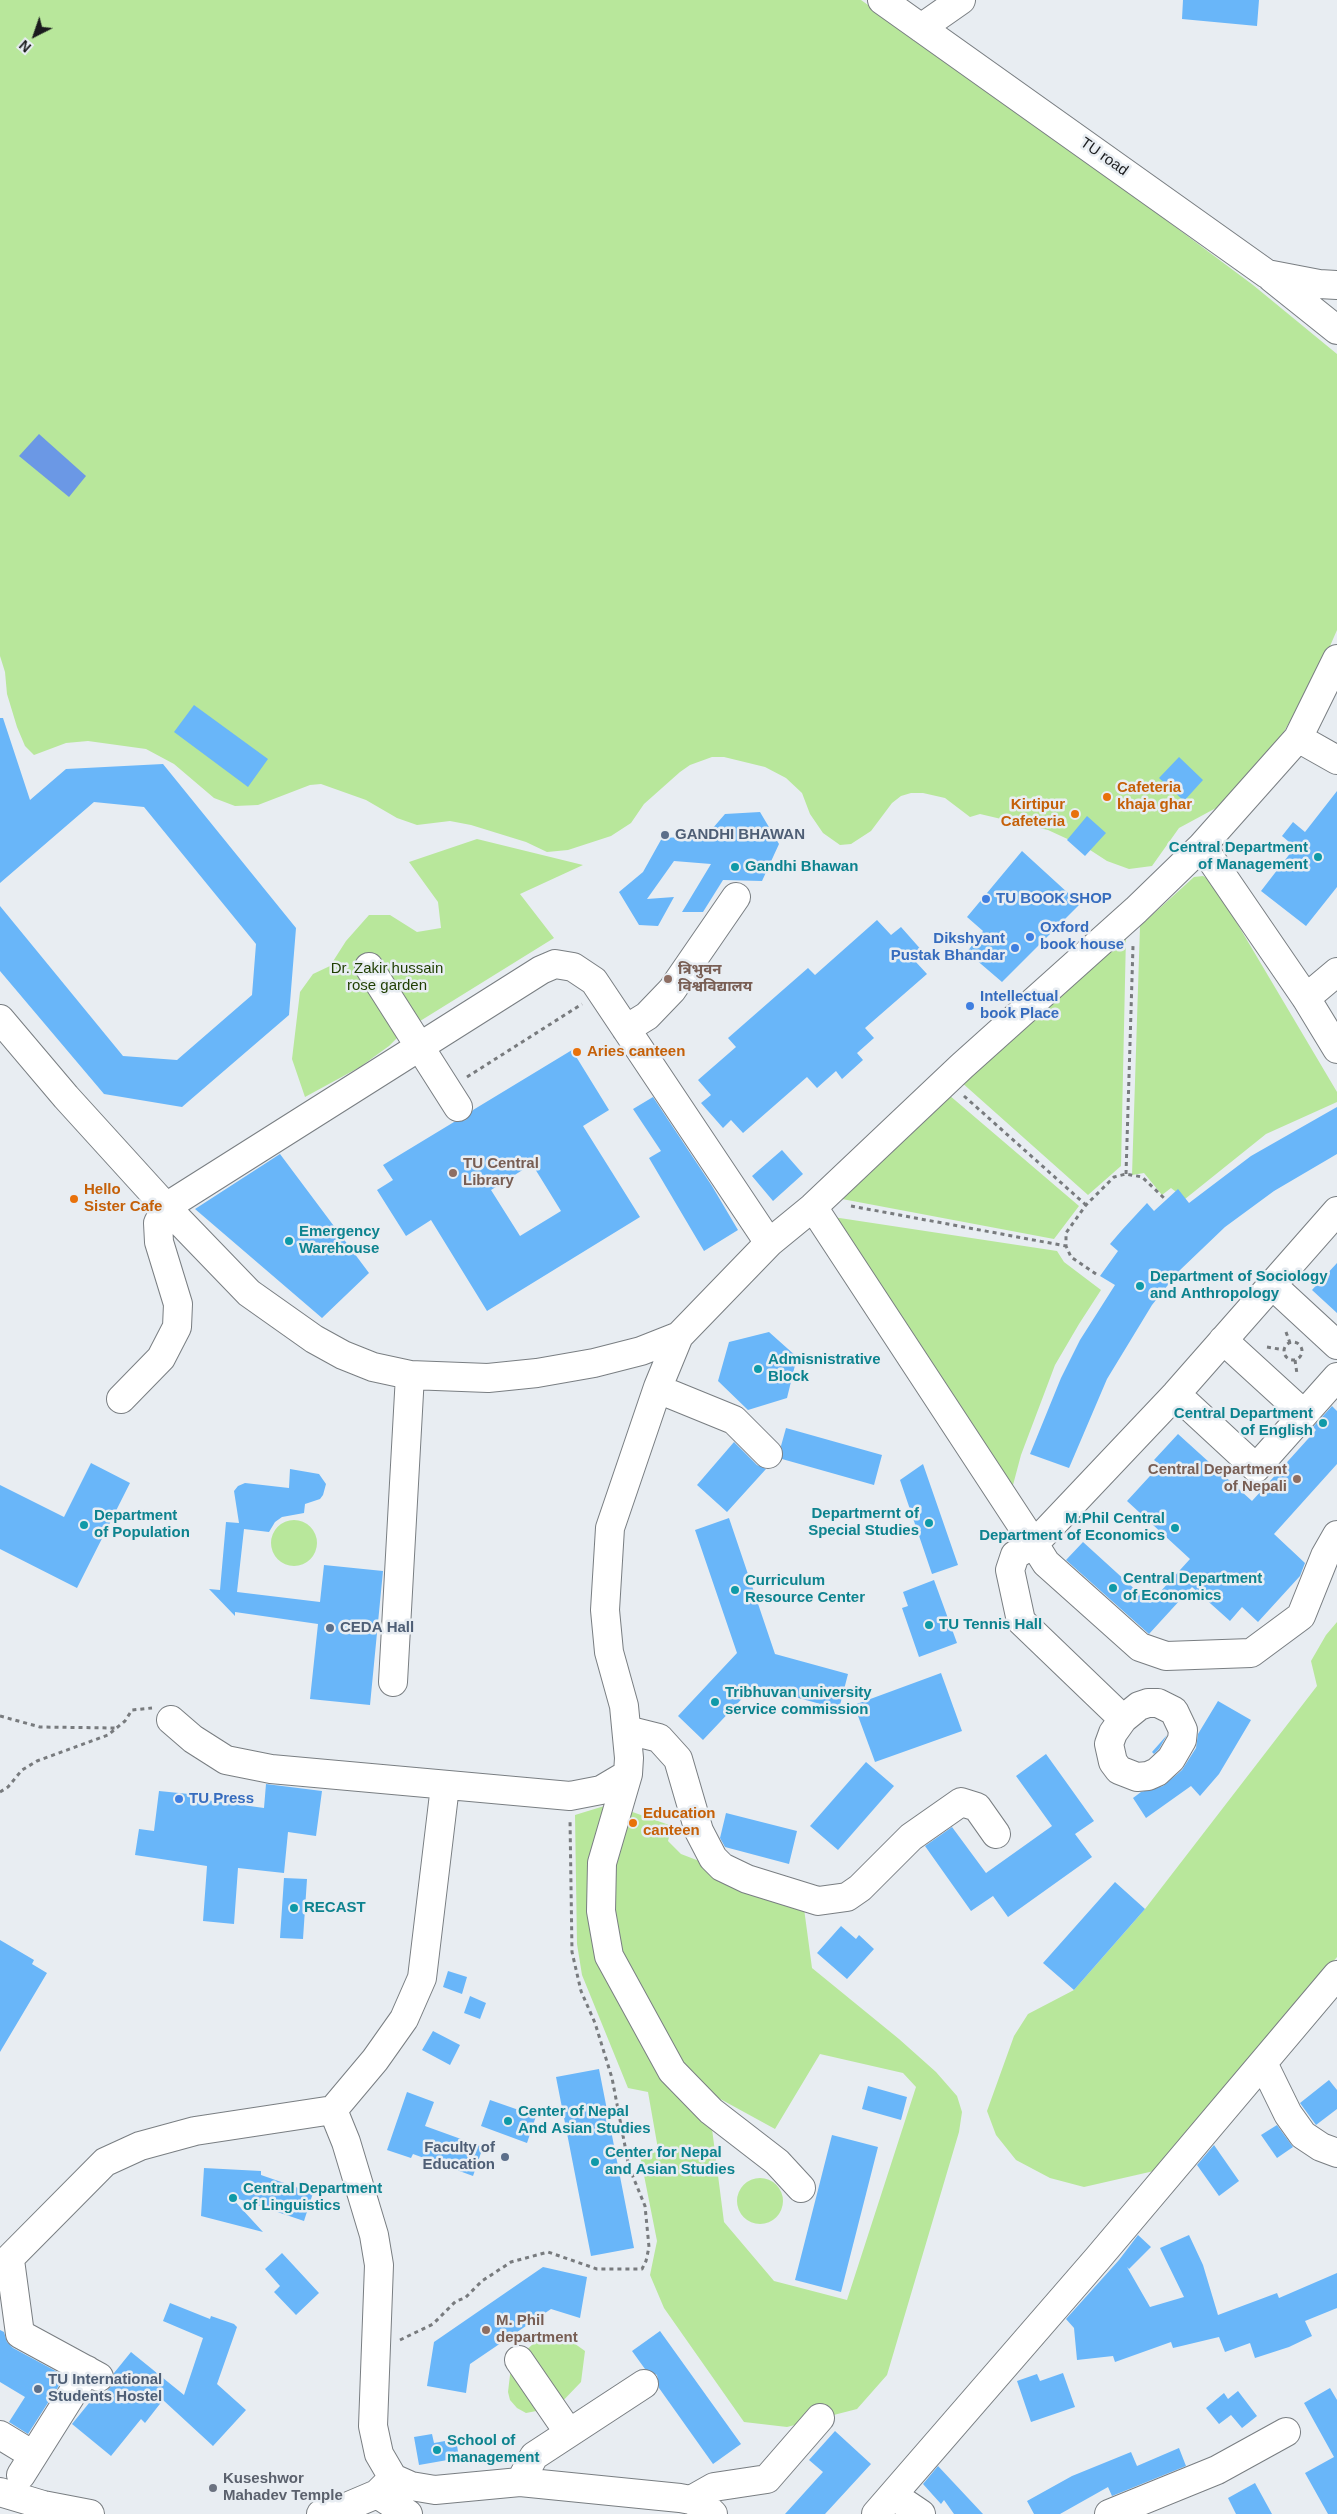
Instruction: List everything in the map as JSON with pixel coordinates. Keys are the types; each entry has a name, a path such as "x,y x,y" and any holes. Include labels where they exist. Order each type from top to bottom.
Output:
{"street":[{"name":"TU road","path":"882,0 1266,274 1319,284 1337,285"},
{"path":"921,28 961,0"},
{"path":"1266,274 1337,330"},
{"path":"800,2188 777,2162 711,2111 672,2071 610,1956 601,1911 602,1863 628,1774 629,1752 624,1706 608,1652 605,1610 610,1528 658,1390 679,1336 769,1243 813,1207 962,1066 1136,910 1202,846 1298,738 1337,659"},
{"path":"1298,738 1337,760"},
{"path":"1202,846 1306,998 1337,1049"},
{"path":"626,1029 647,1016 672,990 736,897"},
{"path":"121,1399 161,1358 175,1336 178,1304 159,1242 158,1223 166,1207 541,970 555,964 573,966 594,981 602,991 769,1243"},
{"path":"369,966 452,1098"},
{"path":"1306,998 1337,972"},
{"path":"0,1019 66,1097 166,1207 249,1293 314,1339 343,1355 373,1367 410,1375 488,1378 536,1373 594,1363 641,1351 679,1336"},
{"path":"813,1207 1046,1563 1140,1647 1166,1656 1252,1653 1301,1616 1325,1556 1337,1536"},
{"path":"1124,1718 1020,1621 1010,1570 1015,1555 1034,1544 1176,1394 1337,1211"},
{"path":"1271,1284 1337,1345"},
{"path":"1223,1340 1304,1414"},
{"path":"393,1682 410,1375"},
{"path":"1176,1394 1256,1468 1337,1377"},
{"path":"658,1390 734,1420 768,1454"},
{"path":"171,1720 193,1739 226,1760 271,1769 570,1796 601,1790 628,1774"},
{"path":"627,1730 660,1738 678,1759 699,1831 714,1858 722,1867 747,1879 818,1901 833,1900 854,1892 911,1837 961,1802 977,1807 996,1834"},
{"path":"0,2435 27,2465 93,2374 20,2334 5,2264 106,2162 131,2150 195,2131 333,2110 375,2060 404,2019 422,1978 445,1786"},
{"path":"921,2514 884,2504 1337,1975"},
{"path":"1263,2063 1288,2114 1303,2135 1321,2147 1337,2153"},
{"path":"333,2110 346,2142 374,2235 379,2264 373,2426 385,2486 408,2514"},
{"path":"519,2360 569,2433"},
{"path":"520,2482 534,2456 644,2384"},
{"path":"332,2513 385,2486 412,2486 435,2490 520,2482 702,2507 714,2487 767,2480 820,2418"},
{"path":"1110,2514 1217,2470 1286,2432"},
{"path":"0,2492 44,2505 90,2514"}],"path":[{"path":"1126,1174 1133,936"},
{"path":"452,1098 602,991"},
{"path":"962,1095 1086,1205"},
{"path":"1096,1274 1072,1257 1066,1246 1066,1233 1086,1205 1114,1177 1126,1174 1142,1177 1164,1198"},
{"path":"848,1205 1066,1246"},
{"path":"1294,1342 1302,1350 1300,1356 1292,1360 1285,1355 1284,1350 1289,1343 1294,1342"},
{"path":"0,1792 8,1787 22,1770 37,1761 108,1735 125,1721 132,1710 151,1707 171,1720"},
{"path":"0,1716 40,1727 115,1728"},
{"path":"398,2342 433,2324 456,2301 465,2298 482,2281 511,2262 548,2252 596,2269 642,2269 646,2261 649,2247 645,2206 629,2167 612,2078 595,2024 581,1991 572,1952 570,1796"}],"green space":[{"path":"0,0 861,0 1071,149 1253,285 1337,354 1337,630 1317,676 1283,733 1235,792 1216,808 1179,828 1152,866 1129,869 1107,861 1087,848 1048,830 980,814 970,817 945,798 923,793 911,793 901,796 892,803 871,831 851,844 840,845 823,833 810,814 802,793 786,778 765,767 724,757 712,757 690,765 644,804 631,823 611,836 568,850 547,852 526,842 471,825 450,821 417,825 397,818 366,800 321,784 310,785 258,805 235,806 214,798 174,764 146,749 88,741 66,743 34,755 25,746 17,727 7,694 5,672 0,656"},
{"name":"Dr. Zakir hussain rose garden","path":"477,839 583,865 520,894 554,938 404,1031 389,1046 360,1067 305,1097 292,1059 300,992 313,974 330,966 346,941 369,915 390,915 417,932 441,928 438,902 409,862"},
{"path":"1203,876 1212,881 1337,1092 1337,1102 1266,1134 1185,1199 1171,1188 1162,1195 1144,1173 1132,1175 1140,926 1194,877"},
{"path":"1126,935 1121,1166 1088,1195 960,1081"},
{"path":"949,1095 1079,1206 1054,1239 842,1199"},
{"path":"833,1217 1057,1251 1064,1262 1101,1290 1055,1365 1021,1455 1009,1500"},
{"path":"289,1520 299,1520 313,1530 317,1543 313,1556 307,1562 299,1566 289,1566 275,1556 271,1548 271,1538 281,1524"},
{"path":"1337,1622 1337,1957 1241,2070 1167,2168 1084,2187 1050,2178 1016,2160 996,2135 987,2111 1014,2036 1028,2014 1074,1990 1145,1909 1317,1686 1311,1661 1326,1635"},
{"path":"614,1803 600,1937 711,2121 724,2222 774,2281 847,2300 916,2087 903,2073 820,2054 775,2129 702,2089 688,2074 620,1960 607,1898 624,1809 672,1826 668,1841 681,1854 803,1901 812,1968 899,2039 936,2072 957,2096 962,2112 959,2132 887,2375 857,2409 787,2427 744,2422 664,2308 650,2275 657,2241 640,2155 658,2149 648,2092 628,2088 582,1975 577,1944 575,1815"},
{"path":"765,2178 777,2184 782,2192 782,2210 777,2218 769,2223 755,2224 743,2218 738,2210 737,2196 743,2184 751,2179"},
{"path":"543,2335 564,2336 585,2351 581,2382 557,2407 526,2413 517,2408 510,2400 508,2392 510,2375 513,2362"}],"water":[{"path":"39,434 86,476 69,497 19,456"}],"building":[{"path":"1183,0 1259,0 1257,26 1182,19"},
{"path":"194,705 268,759 248,787 174,732"},
{"path":"0,718 3,718 30,800 66,769 163,764 296,928 289,1015 182,1107 104,1094 0,971 0,906 123,1056 177,1060 252,995 256,944 144,807 94,802 0,883"},
{"path":"1179,757 1203,780 1184,801 1159,778"},
{"name":"Central Department of Management","path":"1337,791 1337,887 1306,926 1261,891 1295,847 1282,836 1293,822 1305,832"},
{"name":"Gandhi Bhawan","path":"760,812 779,844 762,881 723,880 703,912 682,912 711,864 674,861 647,899 674,897 658,926 639,925 619,892 643,872 662,838 706,836 725,814"},
{"path":"1087,816 1106,833 1085,856 1067,840"},
{"path":"1022,851 1080,904 1002,982 967,952 983,931 967,917"},
{"path":"877,920 891,935 901,927 924,953 915,961 927,974 865,1028 874,1038 857,1053 863,1060 842,1079 836,1071 817,1088 807,1077 743,1133 731,1120 723,1128 701,1103 711,1095 698,1080 736,1047 728,1038 808,968 815,975"},
{"name":"TU Central Library","path":"572,1050 609,1110 583,1126 640,1217 487,1311 431,1220 406,1236 377,1190 393,1180 383,1165 454,1122 466,1120 473,1110","holes":["532,1164 561,1211 520,1236 491,1190"]},
{"path":"653,1097 712,1186 738,1230 704,1251 649,1158 661,1151 633,1109"},
{"name":"Department of Sociology and Anthropology","path":"1337,1107 1337,1154 1274,1191 1225,1227 1179,1271 1152,1305 1107,1379 1069,1468 1030,1454 1061,1378 1080,1340 1115,1285 1100,1276 1118,1251 1110,1244 1122,1230 1147,1203 1154,1211 1178,1189 1189,1203 1251,1156"},
{"path":"782,1150 803,1174 773,1201 752,1176"},
{"name":"Emergency Warehouse","path":"280,1154 369,1273 322,1318 195,1209"},
{"path":"1337,1263 1337,1313 1312,1290"},
{"name":"Admisnistrative Block","path":"769,1332 797,1357 787,1398 748,1410 718,1381 729,1342"},
{"path":"1332,1406 1337,1411 1337,1464 1274,1534 1305,1563 1300,1576 1258,1622 1242,1607 1230,1621 1192,1587 1149,1634 1066,1560 1083,1542 1150,1603 1190,1559 1127,1501 1160,1465 1154,1460 1178,1434 1252,1501 1316,1430 1313,1427"},
{"path":"786,1428 882,1455 874,1485 782,1459 781,1446"},
{"path":"734,1442 757,1465 766,1469 727,1512 697,1485"},
{"name":"Department of Population","path":"91,1463 130,1483 77,1588 0,1549 0,1485 64,1517"},
{"name":"Departmernt of Special Studies","path":"923,1464 958,1565 932,1574 900,1480"},
{"path":"290,1469 319,1474 326,1484 323,1495 320,1499 305,1504 304,1513 282,1517 275,1522 269,1532 244,1529 237,1592 320,1602 324,1565 383,1571 370,1705 310,1699 318,1624 235,1612 235,1616 209,1589 220,1590 226,1522 239,1523 234,1491 238,1486 245,1483 289,1488"},
{"path":"729,1518 775,1654 848,1674 839,1709 754,1686 703,1740 678,1716 737,1653 695,1530"},
{"name":"TU Tennis Hall","path":"934,1580 957,1643 919,1657 902,1608 908,1606 903,1592"},
{"path":"941,1673 962,1731 875,1762 854,1705"},
{"path":"1218,1701 1251,1720 1219,1774 1200,1796 1191,1786 1146,1818 1133,1798 1141,1792 1163,1786 1182,1770 1196,1748 1198,1734"},
{"path":"1167,1735 1159,1749 1154,1754 1152,1752"},
{"path":"1046,1754 1094,1821 1075,1834 1092,1857 1008,1917 993,1896 971,1911 925,1846 952,1827 986,1873 1052,1826 1016,1776"},
{"path":"866,1762 894,1786 838,1850 810,1826"},
{"path":"266,1784 322,1791 316,1836 288,1832 284,1873 238,1868 234,1924 203,1921 207,1866 135,1855 139,1829 154,1831 159,1791 199,1795 199,1799 264,1808"},
{"path":"726,1813 797,1831 789,1864 725,1847 720,1838"},
{"name":"RECAST","path":"284,1878 307,1879 303,1939 280,1938"},
{"path":"1115,1882 1145,1909 1074,1990 1043,1963"},
{"path":"841,1926 856,1939 859,1935 874,1949 847,1979 817,1953"},
{"path":"0,1940 34,1960 32,1964 47,1973 0,2052"},
{"path":"448,1971 467,1977 462,1994 443,1987"},
{"path":"470,1996 486,2003 480,2019 464,2013"},
{"path":"433,2031 460,2045 450,2065 422,2050"},
{"name":"Center for Nepal and Asian Studies","path":"599,2069 634,2248 591,2256 556,2077"},
{"path":"1329,2080 1337,2090 1337,2109 1316,2125 1300,2103"},
{"path":"868,2086 907,2097 901,2120 862,2109"},
{"path":"407,2092 434,2102 425,2126 483,2147 473,2176 413,2154 411,2158 387,2150"},
{"name":"Center of Nepal And Asian Studies","path":"490,2100 536,2116 527,2143 481,2126"},
{"path":"1277,2125 1293,2147 1277,2158 1261,2135"},
{"path":"832,2135 878,2147 841,2292 795,2280"},
{"path":"1214,2145 1239,2181 1219,2196 1197,2165"},
{"name":"Central Department of Linguistics","path":"204,2168 261,2171 261,2175 313,2193 304,2221 230,2196 263,2232 201,2216"},
{"path":"1138,2235 1151,2247 1129,2269 1127,2267 1150,2307 1184,2297 1160,2248 1189,2235 1203,2265 1218,2315 1277,2293 1279,2298 1337,2273 1337,2308 1305,2321 1312,2336 1289,2347 1255,2358 1250,2343 1225,2352 1219,2337 1173,2348 1171,2342 1115,2362 1113,2356 1077,2360 1074,2328 1066,2319 1119,2260"},
{"path":"282,2253 319,2293 296,2315 274,2292 280,2286 265,2269"},
{"name":"M. Phil department","path":"543,2267 587,2277 580,2318 551,2309 470,2364 466,2393 427,2386 434,2342"},
{"path":"170,2303 210,2319 211,2316 234,2324 237,2327 217,2384 246,2410 213,2446 163,2400 145,2423 141,2419 111,2456 72,2424 98,2392 107,2391 112,2385 114,2373 131,2352 184,2395 203,2338 163,2321"},
{"name":"TU International Students Hostel","path":"0,2330 4,2332 7,2342 13,2348 65,2376 28,2434 9,2422 25,2397 0,2382"},
{"path":"660,2331 741,2444 713,2464 659,2388 657,2375 645,2369 632,2351"},
{"path":"1063,2373 1075,2407 1031,2422 1017,2381 1037,2374 1040,2381"},
{"path":"1330,2388 1337,2400 1337,2514 1328,2514 1305,2473 1334,2457 1304,2403"},
{"path":"1238,2391 1257,2416 1242,2428 1231,2415 1219,2424 1206,2408 1224,2393 1228,2399"},
{"path":"835,2431 871,2464 825,2514 785,2514 823,2472 809,2460"},
{"name":"School of management","path":"432,2434 434,2443 456,2439 459,2458 419,2465 414,2437"},
{"path":"1179,2448 1186,2466 1112,2496 1108,2487 1060,2514 1034,2514 1027,2501 1072,2476 1131,2452 1137,2466"},
{"path":"938,2466 983,2514 954,2514 944,2500 941,2504 923,2484"},
{"path":"1255,2483 1272,2514 1236,2514 1228,2498"}],"place":[{"name":"Cafeteria khaja ghar","path":"1107,797"},
{"name":"Kirtipur Cafeteria","path":"1075,814"},
{"name":"GANDHI BHAWAN","path":"665,835"},
{"name":"Central Department of Management","path":"1318,857"},
{"name":"Gandhi Bhawan","path":"735,867"},
{"name":"TU BOOK SHOP","path":"986,899"},
{"name":"Oxford book house","path":"1030,937"},
{"name":"Dikshyant Pustak Bhandar","path":"1015,948"},
{"name":"त्रिभुवन विश्वविद्यालय","path":"668,979"},
{"name":"Intellectual book Place","path":"970,1006"},
{"name":"Aries canteen","path":"577,1052"},
{"name":"TU Central Library","path":"453,1173"},
{"name":"Hello Sister Cafe","path":"74,1199"},
{"name":"Emergency Warehouse","path":"289,1241"},
{"name":"Department of Sociology and Anthropology","path":"1140,1286"},
{"name":"Admisnistrative Block","path":"758,1369"},
{"name":"Central Department of English","path":"1323,1423"},
{"name":"Central Department of Nepali","path":"1297,1479"},
{"name":"Departmernt of Special Studies","path":"929,1523"},
{"name":"Department of Population","path":"84,1525"},
{"name":"M.Phil Central Department of Economics","path":"1175,1528"},
{"name":"Central Department of Economics","path":"1113,1588"},
{"name":"Curriculum Resource Center","path":"735,1590"},
{"name":"TU Tennis Hall","path":"929,1625"},
{"name":"CEDA Hall","path":"330,1628"},
{"name":"Tribhuvan university service commission","path":"715,1702"},
{"name":"TU Press","path":"179,1799"},
{"name":"Education canteen","path":"633,1823"},
{"name":"RECAST","path":"294,1908"},
{"name":"Center of Nepal And Asian Studies","path":"508,2121"},
{"name":"Faculty of Education","path":"505,2157"},
{"name":"Center for Nepal and Asian Studies","path":"595,2162"},
{"name":"Central Department of Linguistics","path":"233,2198"},
{"name":"M. Phil department","path":"486,2330"},
{"name":"TU International Students Hostel","path":"38,2389"},
{"name":"School of management","path":"437,2450"},
{"name":"Kuseshwor Mahadev Temple","path":"213,2488"}]}
